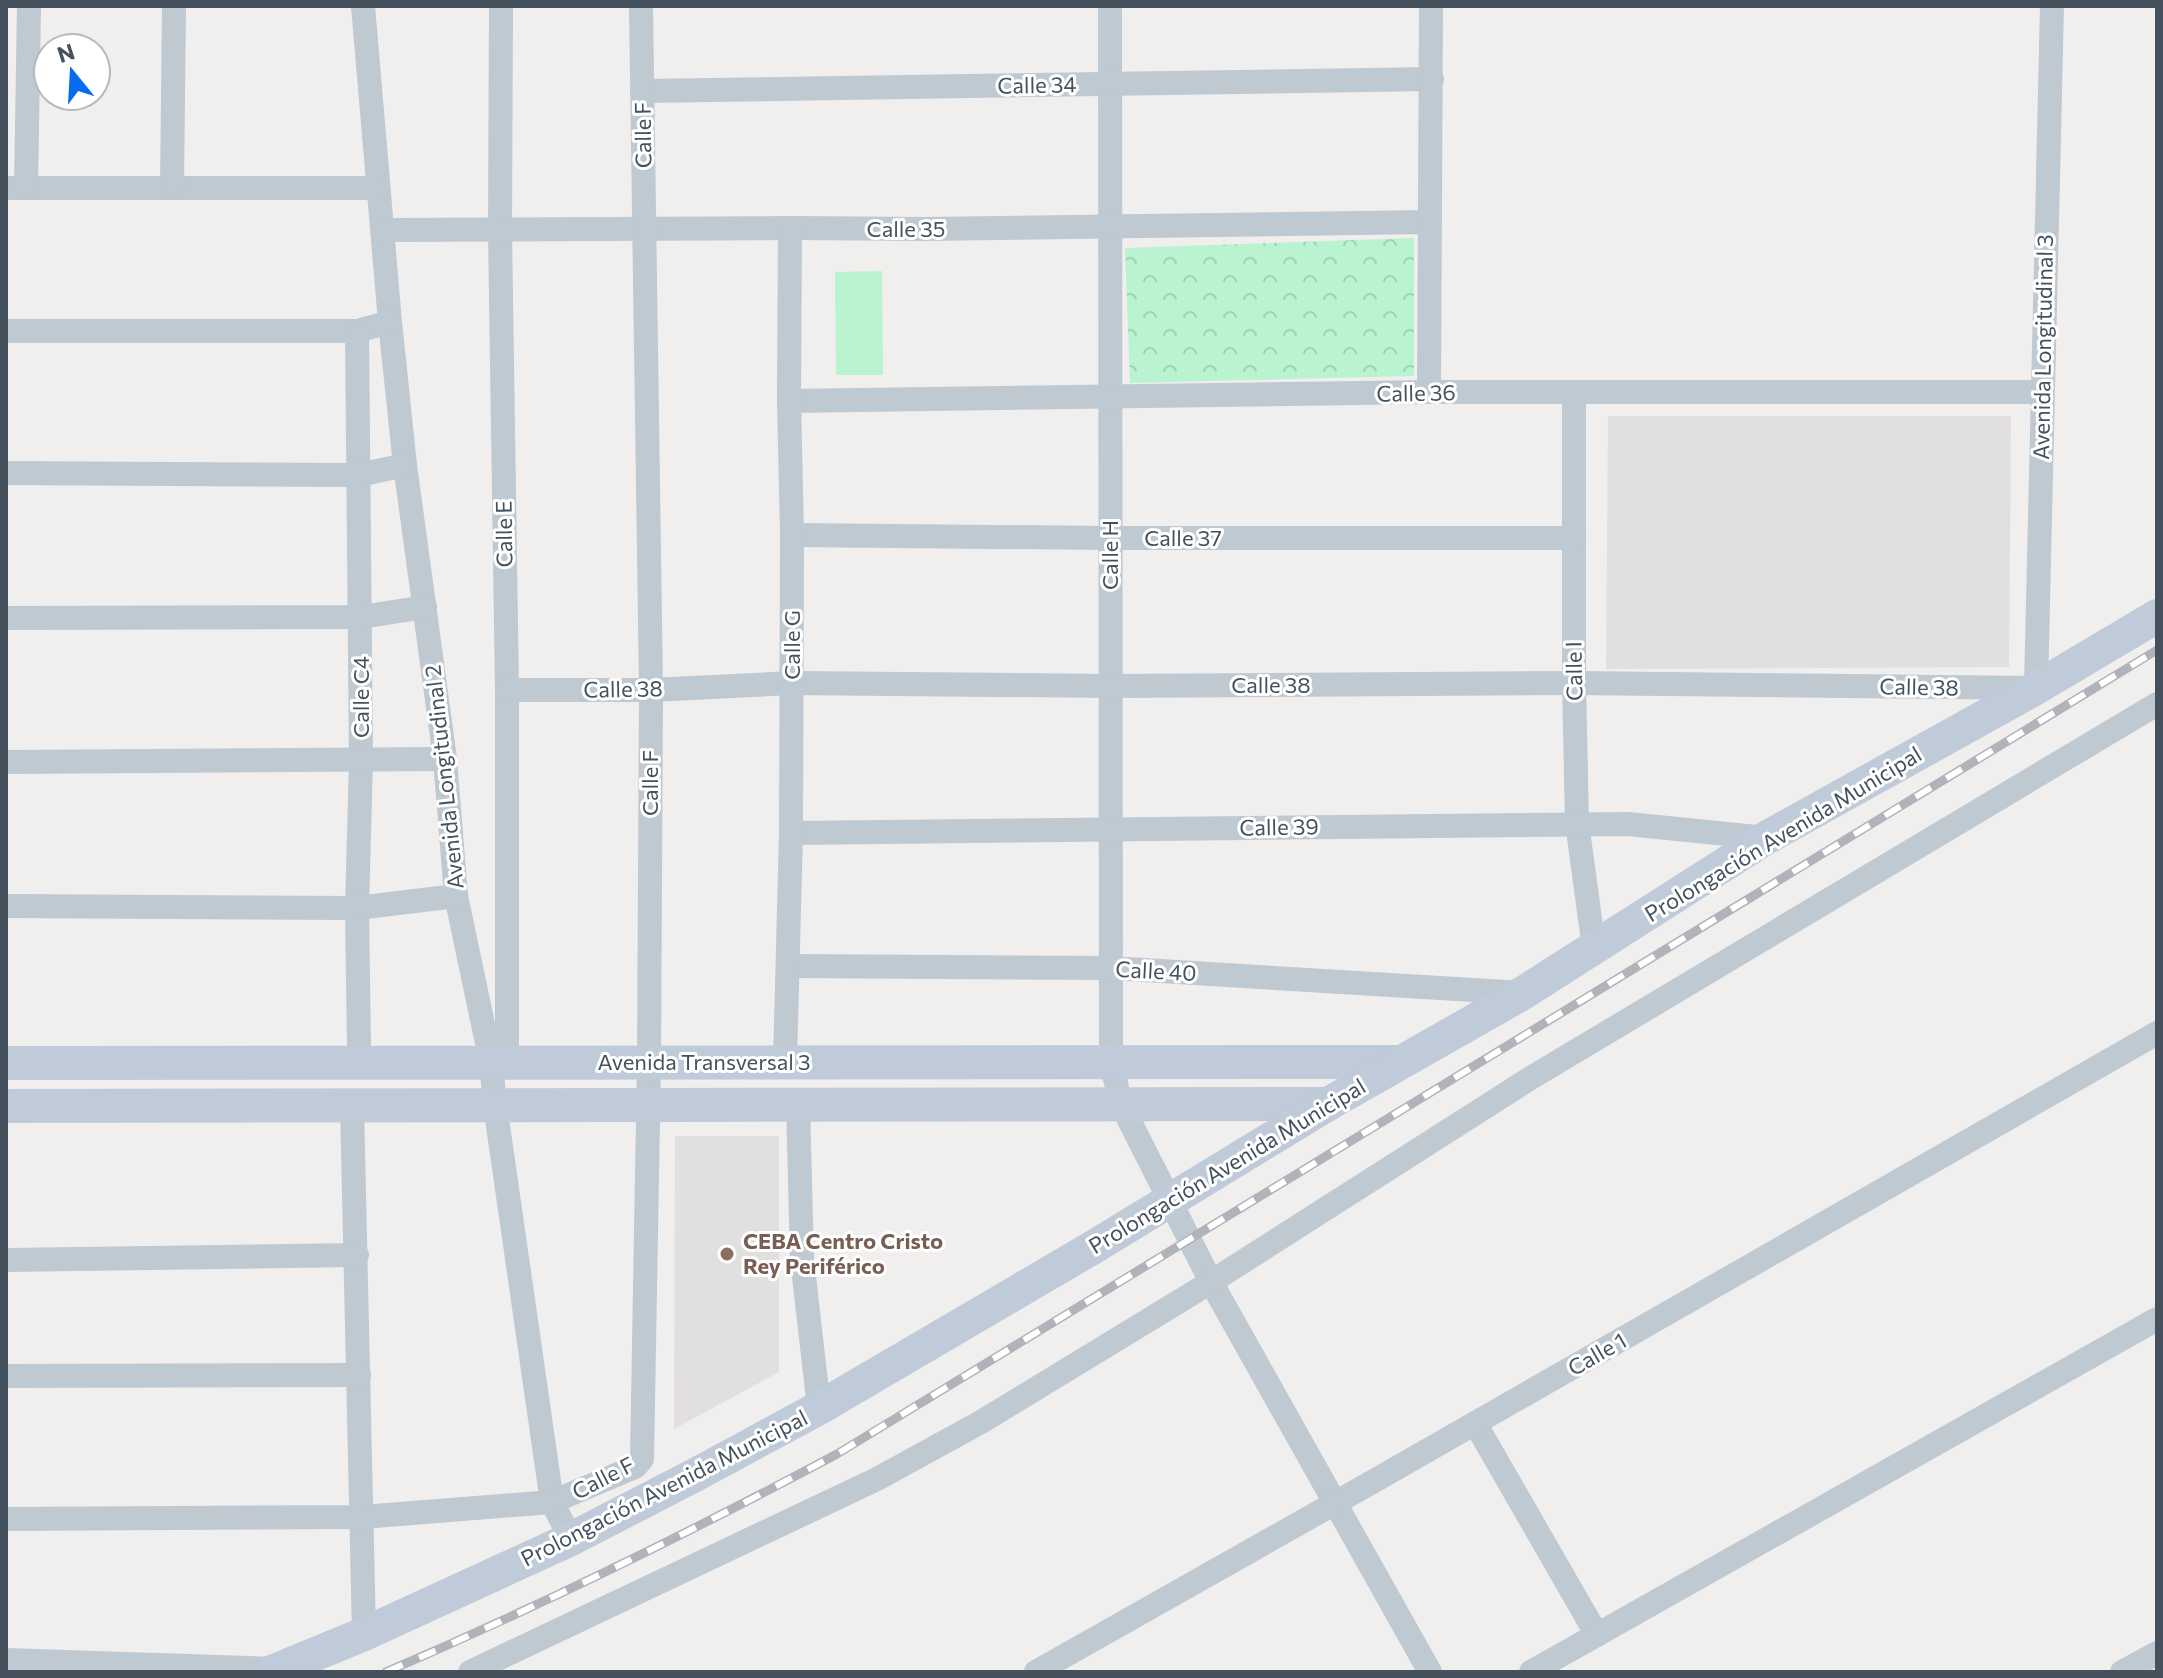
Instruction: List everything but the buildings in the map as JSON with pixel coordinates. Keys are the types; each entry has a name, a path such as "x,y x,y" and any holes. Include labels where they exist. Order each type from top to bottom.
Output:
{"street":[{"path":"29,6 16,188 378,188"},
{"path":"172,188 174,6"},
{"name":"Avenida Longitudinal 2","path":"363,6 390,322 405,465 445,759 456,896 499,1062 495,1105 552,1502 571,1539"},
{"name":"Calle E","path":"499,1062 507,690 500,231 501,6"},
{"name":"Calle F","path":"552,1502 635,1467 642,1459 651,690 641,6"},
{"name":"Calle H","path":"1110,6 1111,1062 1121,1104 1211,1282 1430,1672"},
{"path":"1429,392 1431,6"},
{"name":"Avenida Longitudinal 3","path":"2036,688 2052,6"},
{"name":"Calle 34","path":"642,91 1432,79"},
{"name":"Calle 35","path":"383,230 925,229 1430,222"},
{"name":"Calle G","path":"785,1062 792,683 790,228"},
{"path":"6,331 357,331 390,322"},
{"name":"Calle C4","path":"357,331 361,617 357,1062"},
{"name":"Calle 36","path":"789,401 1429,392 2042,392"},
{"name":"Calle I","path":"1574,393 1577,823 1594,948"},
{"path":"6,473 359,475 405,465"},
{"name":"Calle 37","path":"792,535 1574,538"},
{"path":"6,618 361,617 425,607"},
{"name":"Prolongación Avenida Municipal","path":"276,1671 571,1539 819,1408 1171,1201 1328,1104 1523,993 1766,838 2036,688 2157,616"},
{"name":"Calle 38","path":"507,690 651,690 792,683 1111,686 1574,683 2036,688"},
{"path":"470,1672 877,1479 981,1422 1211,1282 1529,1079 2157,704"},
{"path":"6,762 445,759"},
{"name":"Calle 39","path":"791,833 1577,823 1628,824 1766,838"},
{"path":"6,906 357,908 456,896"},
{"name":"Calle 40","path":"789,966 1111,968 1523,993"},
{"name":"Calle 1","path":"1036,1672 2157,1033"},
{"name":"Avenida Transversal 3","path":"6,1063 1401,1062"},
{"path":"798,1104 802,1259 819,1408"},
{"name":"Avenida Transversal 3","path":"6,1106 1328,1104"},
{"path":"352,1105 364,1634"},
{"path":"6,1260 357,1255"},
{"path":"1531,1672 2157,1319"},
{"path":"6,1376 359,1375"},
{"path":"1475,1423 1597,1635"},
{"path":"6,1519 362,1517 552,1502"},
{"path":"2122,1672 2157,1653"},
{"path":"6,1660 276,1671"}],"shaded area":[{"path":"1608,416 2011,416 2009,667 1606,669"},
{"name":"CEBA Centro Cristo Rey Periférico","path":"675,1136 779,1136 779,1372 674,1429"}],"green space":[{"path":"1414,238 1414,376 1130,383 1125,248"},
{"path":"882,271 883,375 836,375 835,272"}],"railway":[{"path":"386,1672 614,1568 837,1454 2157,650"}],"place":[{"name":"CEBA Centro Cristo Rey Periférico","path":"727,1254"}]}
